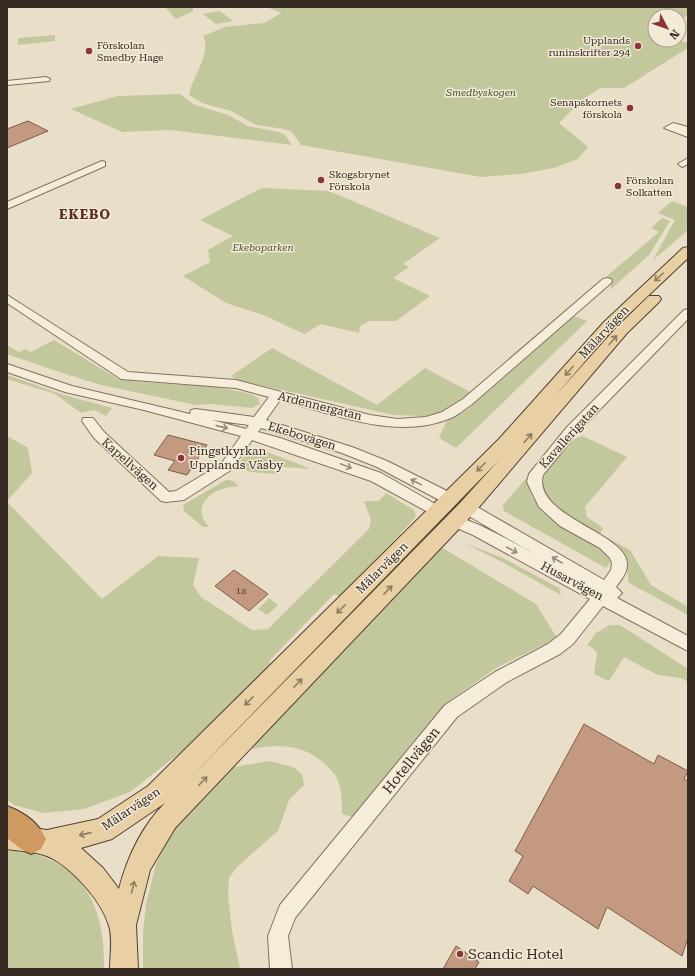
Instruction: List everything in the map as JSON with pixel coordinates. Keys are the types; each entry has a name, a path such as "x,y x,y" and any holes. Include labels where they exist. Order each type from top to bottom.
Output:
{"highway":[{"path":"7,820 28,840"}],"main road":[{"name":"Mälarvägen","path":"28,840 103,830 157,794 452,510 505,443 609,325 688,251"},
{"name":"Mälarvägen","path":"123,925 138,865 166,819 452,510 622,330 688,267"},
{"path":"28,840 73,857 94,877 110,899 123,925 124,969"}],"street":[{"path":"7,83 46,79"},
{"path":"688,130 677,126 670,126 668,128 688,134"},
{"path":"7,206 102,164"},
{"name":"Ardennergatan","path":"7,298 125,376 236,384 370,419 396,423 426,421 447,415 467,402 607,281"},
{"name":"Kavallerigatan","path":"604,593 618,572 620,563 616,554 605,544 565,522 544,503 534,482 536,474 572,430 688,312"},
{"name":"Ekebovägen","path":"7,368 69,389 253,428 347,450 382,464 452,510"},
{"name":"Kapellvägen","path":"88,421 99,435 166,496 179,496 226,467 276,395"},
{"name":"Husarvägen","path":"452,510 604,593 688,634"},
{"name":"Husarvägen","path":"604,593 688,644"},
{"name":"Hotellvägen","path":"281,969 278,936 287,912 452,711 501,677 559,646 567,639 604,593"}],"green space":[{"path":"165,7 192,7 193,11 176,19"},
{"name":"Smedbyskogen","path":"267,7 688,7 687,16 687,8 647,8 647,48 687,48 687,43 688,48 624,88 600,88 581,101 559,123 588,147 578,159 554,168 520,174 481,177 301,145 292,132 284,129 256,125 231,111 202,103 189,95 205,51 203,36 225,27 264,23 281,13"},
{"path":"220,11 233,21 216,24 203,14"},
{"path":"55,35 55,41 18,45 18,38"},
{"path":"180,94 193,104 228,115 248,126 279,132 285,135 292,145 170,130 122,132 71,109 118,96"},
{"name":"Ekeboparken","path":"262,188 329,191 440,238 403,264 409,267 393,278 430,296 396,321 369,321 360,326 359,333 321,324 304,334 266,316 226,303 183,276 210,262 208,250 233,236 200,220"},
{"path":"672,201 688,207 688,230 653,260 675,220 658,213"},
{"path":"662,218 670,221 649,255 610,290 612,281 607,276 659,232 651,228"},
{"path":"574,316 587,321 456,448 439,438 447,420 467,410"},
{"path":"54,340 118,379 139,382 218,387 251,394 258,398 260,404 252,408 212,404 196,405 101,385 7,354 7,345 19,352 25,349 31,352"},
{"path":"272,348 377,405 425,368 474,394 452,408 426,416 394,415 237,380 231,376"},
{"path":"7,375 64,395 112,408 106,416 94,410 81,413 55,394 7,379"},
{"path":"7,436 28,448 32,473 7,501"},
{"path":"583,436 627,457 585,507 587,517 603,528 600,534 630,550 651,585 688,607 688,615 629,583 625,559 620,551 605,539 562,513 551,502 544,490 544,476 559,453 574,439"},
{"path":"252,448 265,451 311,469 271,466 276,474 250,472 240,467 240,464 242,458"},
{"path":"528,476 530,491 542,511 563,527 608,554 610,562 606,568 504,511 503,505"},
{"path":"226,480 234,481 238,487 221,489 207,498 203,504 202,511 203,519 209,527 203,527 184,511 183,505"},
{"path":"386,493 414,510 416,516 414,519 341,597 334,594 271,659 267,671 205,733 130,792 84,809 44,813 14,805 7,800 7,502 102,599 158,556 199,558 193,585 201,597 252,630 268,629 369,529 371,520 364,501 379,501"},
{"path":"464,543 503,558 559,588 561,595 502,562"},
{"path":"441,547 536,604 557,638 496,668 448,702 353,817 342,814 341,791 337,778 325,764 316,757 296,748 285,746 263,747 241,752"},
{"path":"269,598 278,605 267,615 258,609"},
{"path":"610,625 620,625 688,669 688,682 681,678 658,675 624,657 609,681 594,674 597,653 593,648 587,645 596,633"},
{"path":"269,761 293,767 302,774 304,785 289,800 278,831 237,867 229,878 228,895 232,931 240,969 143,969 143,932 146,904 156,864 176,823 215,779 234,767"},
{"path":"7,849 32,853 53,861 70,872 83,886 93,903 100,923 104,969 7,969"}],"building":[{"path":"28,121 48,131 7,148 7,129"},
{"name":"Pingstkyrkan Upplands Väsby","path":"168,435 207,445 187,475 168,470 175,461 154,455"},
{"path":"234,570 268,594 249,611 215,586"},
{"path":"584,724 654,764 658,755 688,771 684,779 688,781 688,938 682,956 607,907 598,929 533,886 528,894 509,881 523,856 515,851"},
{"name":"Scandic Hotel","path":"456,946 479,962 475,969 443,969"}],"place":[{"name":"Upplands runinskrifter 294","path":"638,46"},
{"name":"Förskolan Smedby Hage","path":"89,51"},
{"name":"Senapskornets förskola","path":"630,108"},
{"name":"Skogsbrynet Förskola","path":"321,180"},
{"name":"Förskolan Solkatten","path":"618,186"},
{"name":"Pingstkyrkan Upplands Väsby","path":"181,458"},
{"name":"Scandic Hotel","path":"460,954"}],"district":[{"name":"EKEBO","path":"85,214"}]}
